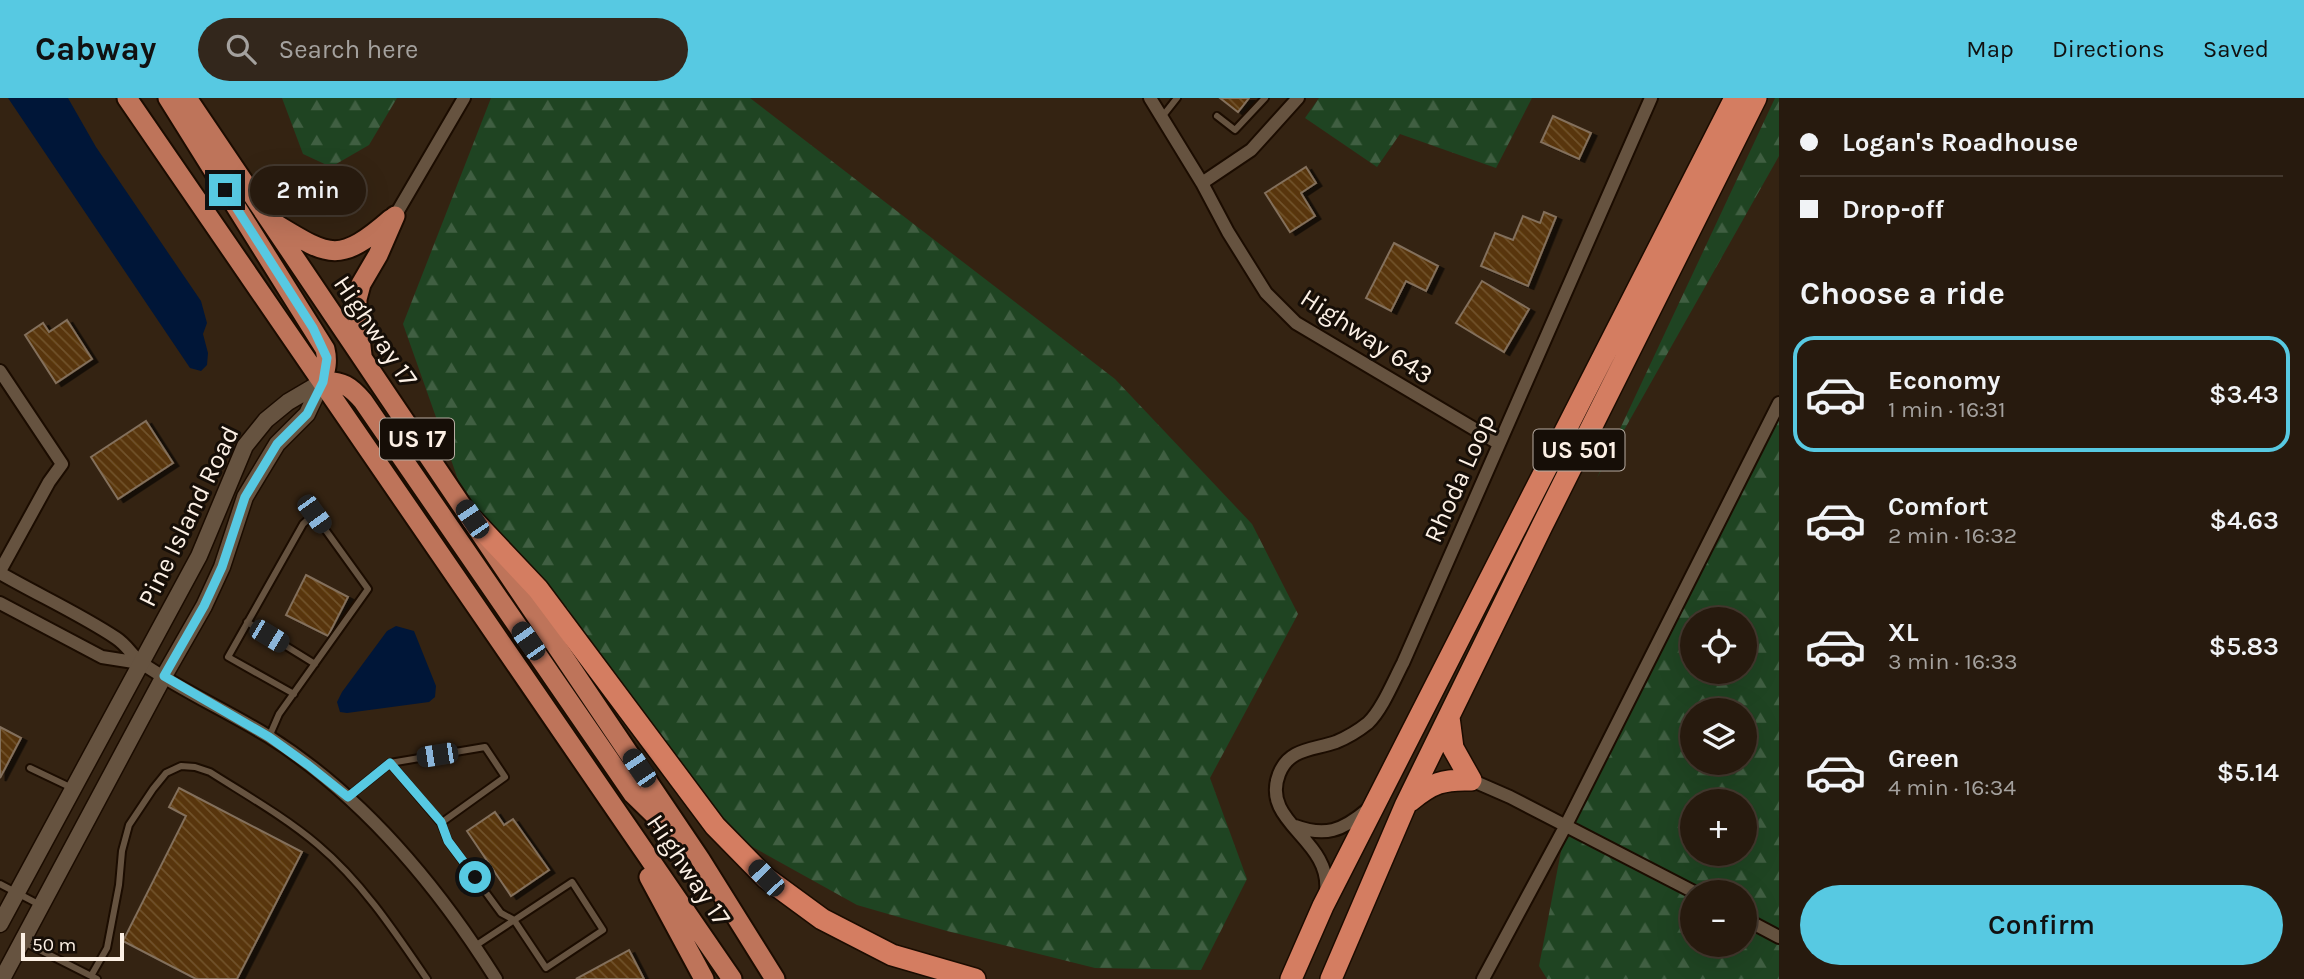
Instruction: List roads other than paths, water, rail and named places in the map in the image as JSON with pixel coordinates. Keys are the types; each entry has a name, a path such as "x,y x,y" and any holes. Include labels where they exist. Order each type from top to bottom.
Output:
{"highway":[{"name":"Highway 17","path":"127,98 732,979"},
{"path":"168,98 325,349 327,358 323,382 347,385 363,401 633,794 700,859"},
{"name":"Highway 17","path":"187,98 700,859 775,979"},
{"name":"US 501","path":"1291,979 1375,803 1735,98"},
{"name":"US 501","path":"1331,979 1406,804 1756,98"},
{"path":"269,220 314,247 334,250 346,249 366,241 395,216"},
{"path":"363,359 356,312 357,299 361,284 378,255 395,216"},
{"path":"472,519 538,589 715,826 766,878 822,919 892,955 975,979"},
{"path":"1449,716 1453,748 1471,780"},
{"path":"1406,804 1429,786 1450,779 1471,780"},
{"path":"600,787 704,979"}],"street":[{"path":"395,216 464,98"},
{"name":"Highway 643","path":"1150,98 1266,293 1296,323 1498,443"},
{"path":"1202,183 1251,150 1298,98"},
{"name":"Rhoda Loop","path":"1292,825 1276,798 1276,780 1283,764 1296,753 1353,734 1370,721 1403,663 1651,98"},
{"path":"0,371 62,464 48,482 0,572 119,640 141,663 269,737 348,797 397,846 437,892 496,979"},
{"name":"Pine Island Road","path":"0,924 199,556 245,446 266,420 288,402 323,382"},
{"name":"Pine Island Road","path":"2,979 204,606 222,567 245,497 277,444 307,414 323,382"},
{"path":"1483,979 1566,825 1779,403"},
{"path":"0,603 102,657 141,663"},
{"path":"1471,780 1566,825 1680,885"},
{"path":"1292,825 1312,832 1342,828 1375,803"},
{"path":"1292,825 1313,847 1325,873 1324,906"},
{"path":"1757,925 1779,937"}],"lane":[{"path":"1162,117 1177,98"},
{"path":"1217,116 1235,130 1265,98"},
{"path":"269,737 279,714 294,694 368,589 314,514 303,524 228,657 294,694"},
{"path":"247,622 315,664"},
{"path":"348,797 390,763 485,747 505,777 441,822"},
{"path":"390,763 441,822 448,841 501,913 514,920 546,968 603,929 572,882 514,920 475,946"},
{"path":"23,941 94,977 107,948 119,885 122,851 129,825 166,773 181,766 195,767 210,772 317,844 383,916 427,979"},
{"path":"30,768 74,789"},
{"path":"0,884 42,905"}],"water":[{"path":"8,98 68,98 96,147 201,301 207,323 203,334 208,353 207,365 201,371 190,368"},
{"path":"396,626 414,631 436,686 435,697 429,702 340,712 337,702 342,692 387,631"}]}
